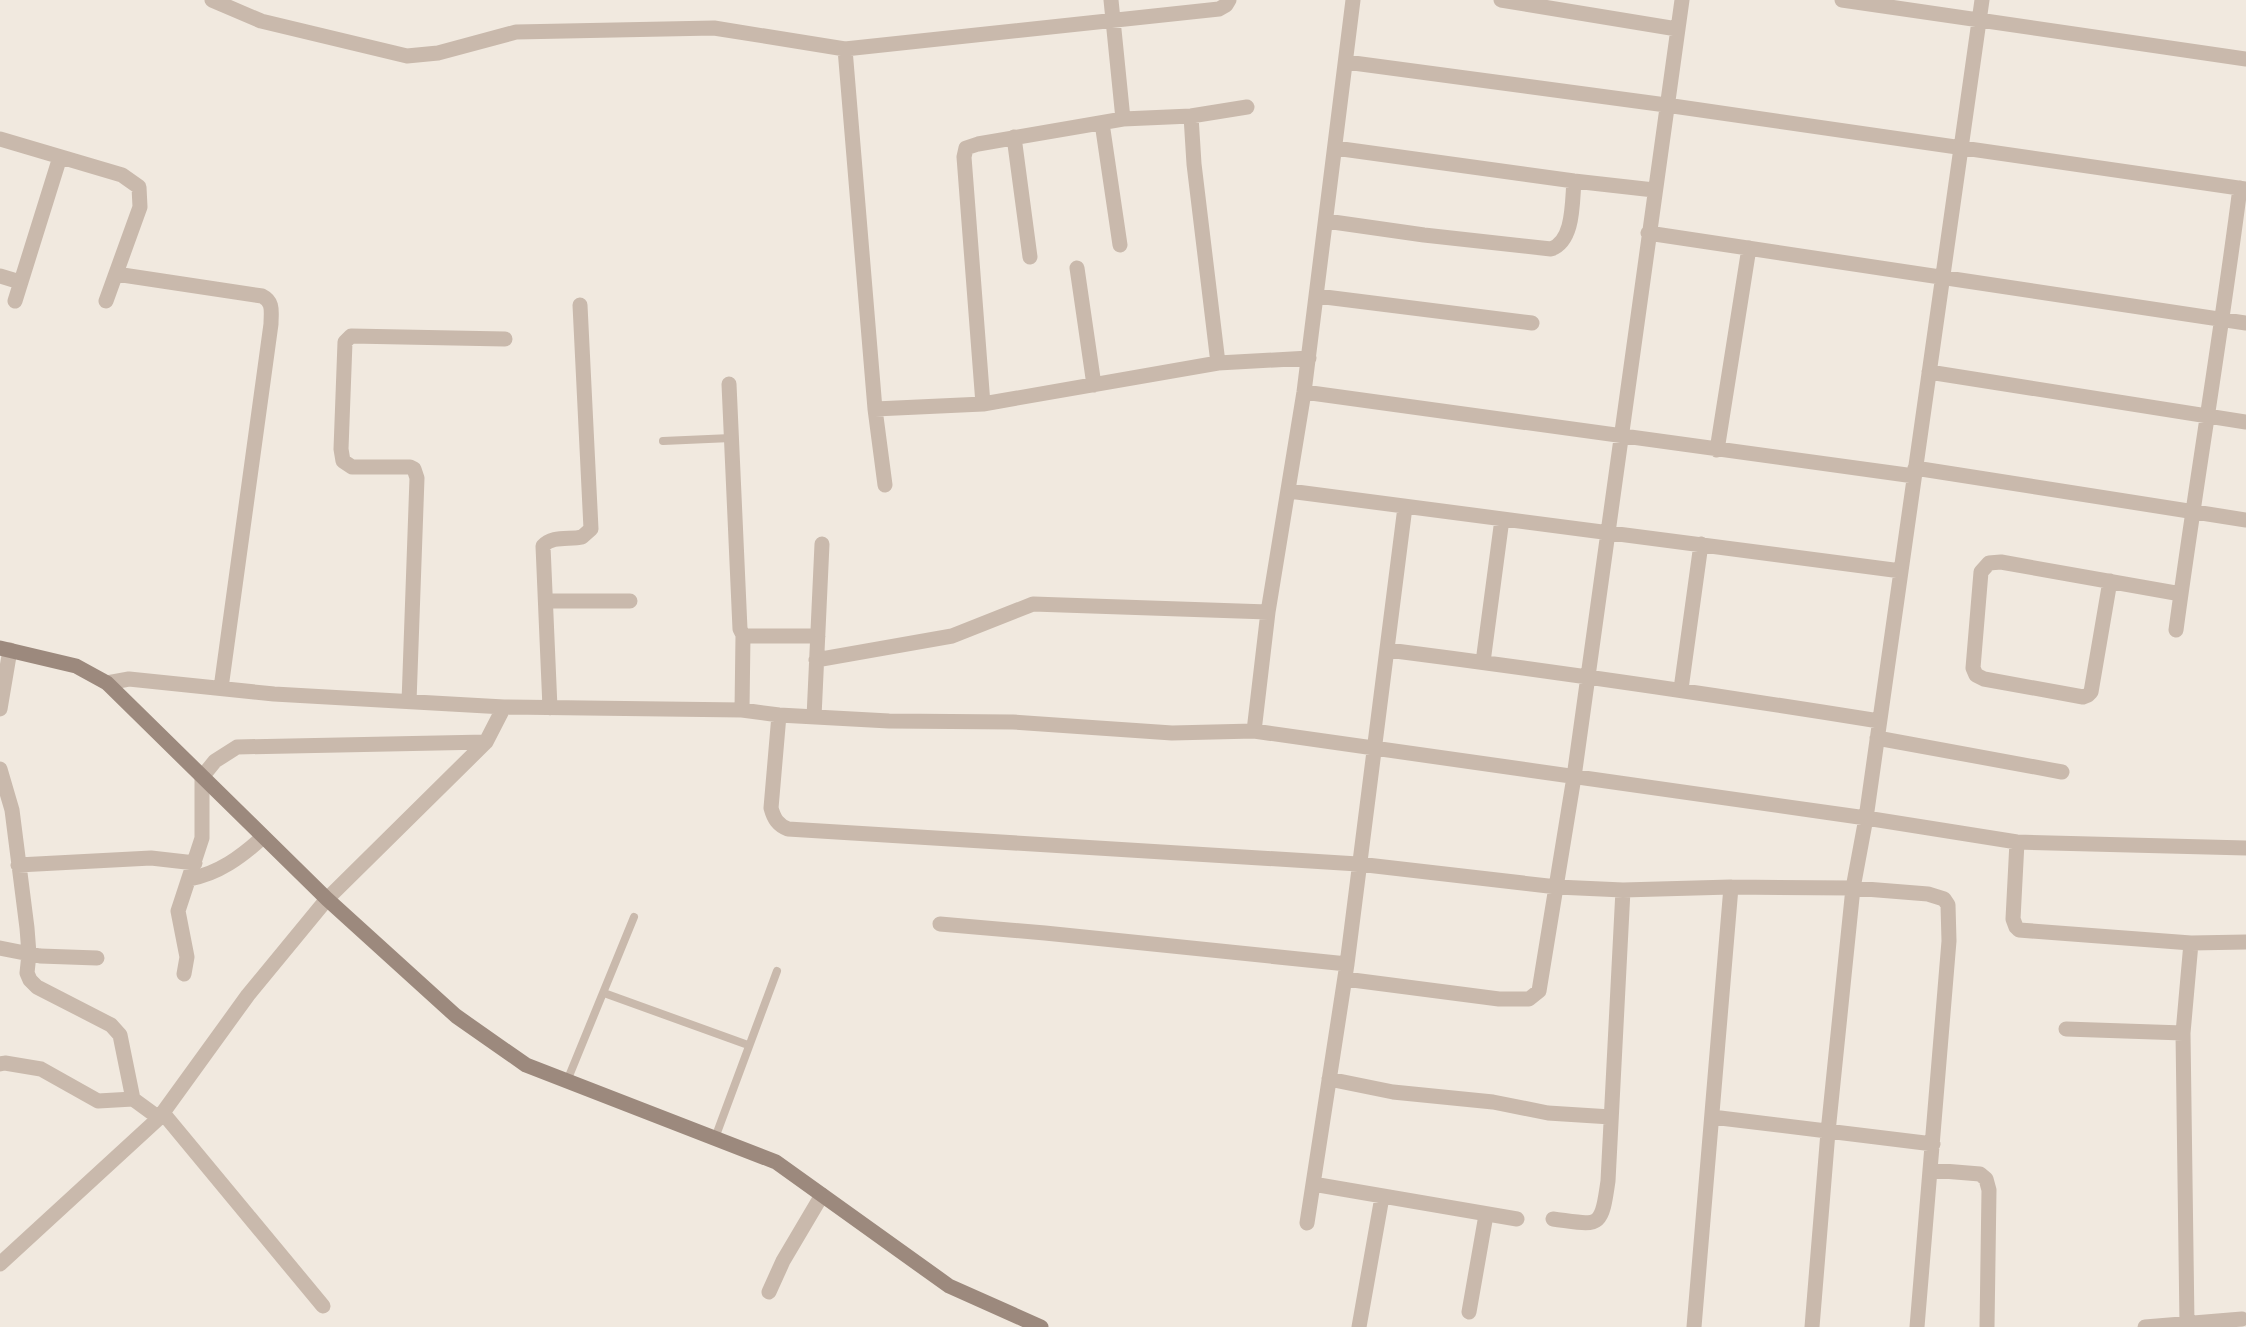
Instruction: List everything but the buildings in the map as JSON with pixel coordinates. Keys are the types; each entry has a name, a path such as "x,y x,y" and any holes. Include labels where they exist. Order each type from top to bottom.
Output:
{"street":[{"path":"212,0 261,21 406,56 438,53 516,32 714,28 845,49 1219,9 1229,0"},
{"path":"1111,0 1123,119"},
{"path":"1254,731 1268,612 1309,358 1353,0"},
{"path":"1501,0 1677,29"},
{"path":"940,924 1046,933 1346,972 1499,999 1529,999 1539,991 1574,777 1682,0"},
{"path":"1842,0 2246,59"},
{"path":"1812,1327 1828,1132 1853,888 1866,818 1982,0"},
{"path":"845,49 875,409 885,485"},
{"path":"1346,62 1666,105 2243,188 2192,512 2176,630"},
{"path":"983,404 964,152 972,145 1123,119 1191,116 1247,107"},
{"path":"1191,116 1194,164 1218,363"},
{"path":"1102,123 1120,245"},
{"path":"1014,137 1030,257"},
{"path":"0,139 122,175 139,187 140,207 106,301"},
{"path":"1335,148 1574,182 1654,190"},
{"path":"15,301 60,158"},
{"path":"1326,220 1424,235 1551,249 1562,243 1567,231 1574,182"},
{"path":"1648,233 2246,323"},
{"path":"1717,450 1749,248"},
{"path":"1077,268 1094,385"},
{"path":"116,274 262,296 268,299 271,306 271,324 221,688"},
{"path":"0,276 20,282"},
{"path":"1317,296 1532,323"},
{"path":"550,708 543,546 545,543 560,538 582,537 591,529 580,305"},
{"path":"410,702 417,478 414,469 410,467 352,467 343,461 341,449 345,342 351,336 505,339"},
{"path":"875,409 983,404 1218,363 1309,358"},
{"path":"1929,372 2246,422"},
{"path":"729,384 740,629 743,635 742,710"},
{"path":"1304,392 1717,450 1915,472 2246,520"},
{"path":"1289,491 1901,571"},
{"path":"1307,1223 1346,972 1405,507"},
{"path":"1483,662 1502,519"},
{"path":"814,717 822,544"},
{"path":"1681,689 1701,544"},
{"path":"2110,581 2091,692 2088,696 1984,679 1976,675 1973,668 1981,572 1989,563 2001,562 2110,581 2181,594"},
{"path":"546,601 630,601"},
{"path":"816,660 952,636 1033,604 1268,612"},
{"path":"743,635 818,636"},
{"path":"0,709 5,649 76,666 107,683 327,899 456,1016 526,1065 776,1162 949,1286 1041,1327"},
{"path":"1388,650 1681,689 1879,721"},
{"path":"107,683 129,679 274,694 504,707 742,710 814,717 889,721 1013,722 1172,733 1254,731 1866,818 2018,842 2246,848"},
{"path":"6,1255 157,1120 248,994 327,899 486,742 504,707"},
{"path":"779,715 771,808 776,821 788,829 1358,864 1557,887 1623,890 1731,887 1853,888 1928,894 1944,899 1948,905 1949,941 1917,1327"},
{"path":"1877,738 2062,772"},
{"path":"184,974 186,957 178,911 202,838 202,777 215,761 237,747 486,742"},
{"path":"0,770 12,810 29,954 27,973 30,980 37,987 117,1030 133,1099 157,1120 323,1306"},
{"path":"189,879 204,876 244,855 263,837"},
{"path":"2018,842 2013,919 2019,930 2191,943 2246,942"},
{"path":"18,865 151,858 195,863"},
{"path":"1694,1327 1731,887"},
{"path":"1553,1219 1589,1223 1600,1218 1604,1212 1608,1181 1623,890"},
{"path":"2187,1324 2183,1033 2191,943"},
{"path":"0,948 29,954 97,958"},
{"path":"2066,1029 2183,1033"},
{"path":"0,1065 4,1063 41,1069 98,1101 133,1099"},
{"path":"1329,1079 1393,1092 1493,1102 1548,1113 1611,1117"},
{"path":"1712,1117 1933,1144"},
{"path":"1931,1170 1980,1174 1986,1179 1989,1190 1987,1327"},
{"path":"1313,1184 1517,1219"},
{"path":"769,1292 783,1261 822,1195"},
{"path":"1359,1327 1382,1197"},
{"path":"1469,1312 1486,1215"},
{"path":"2145,1327 2242,1319"}],"lane":[{"path":"663,441 731,438"},
{"path":"567,1081 634,917"},
{"path":"715,1138 777,971"},
{"path":"604,993 748,1045"}]}
